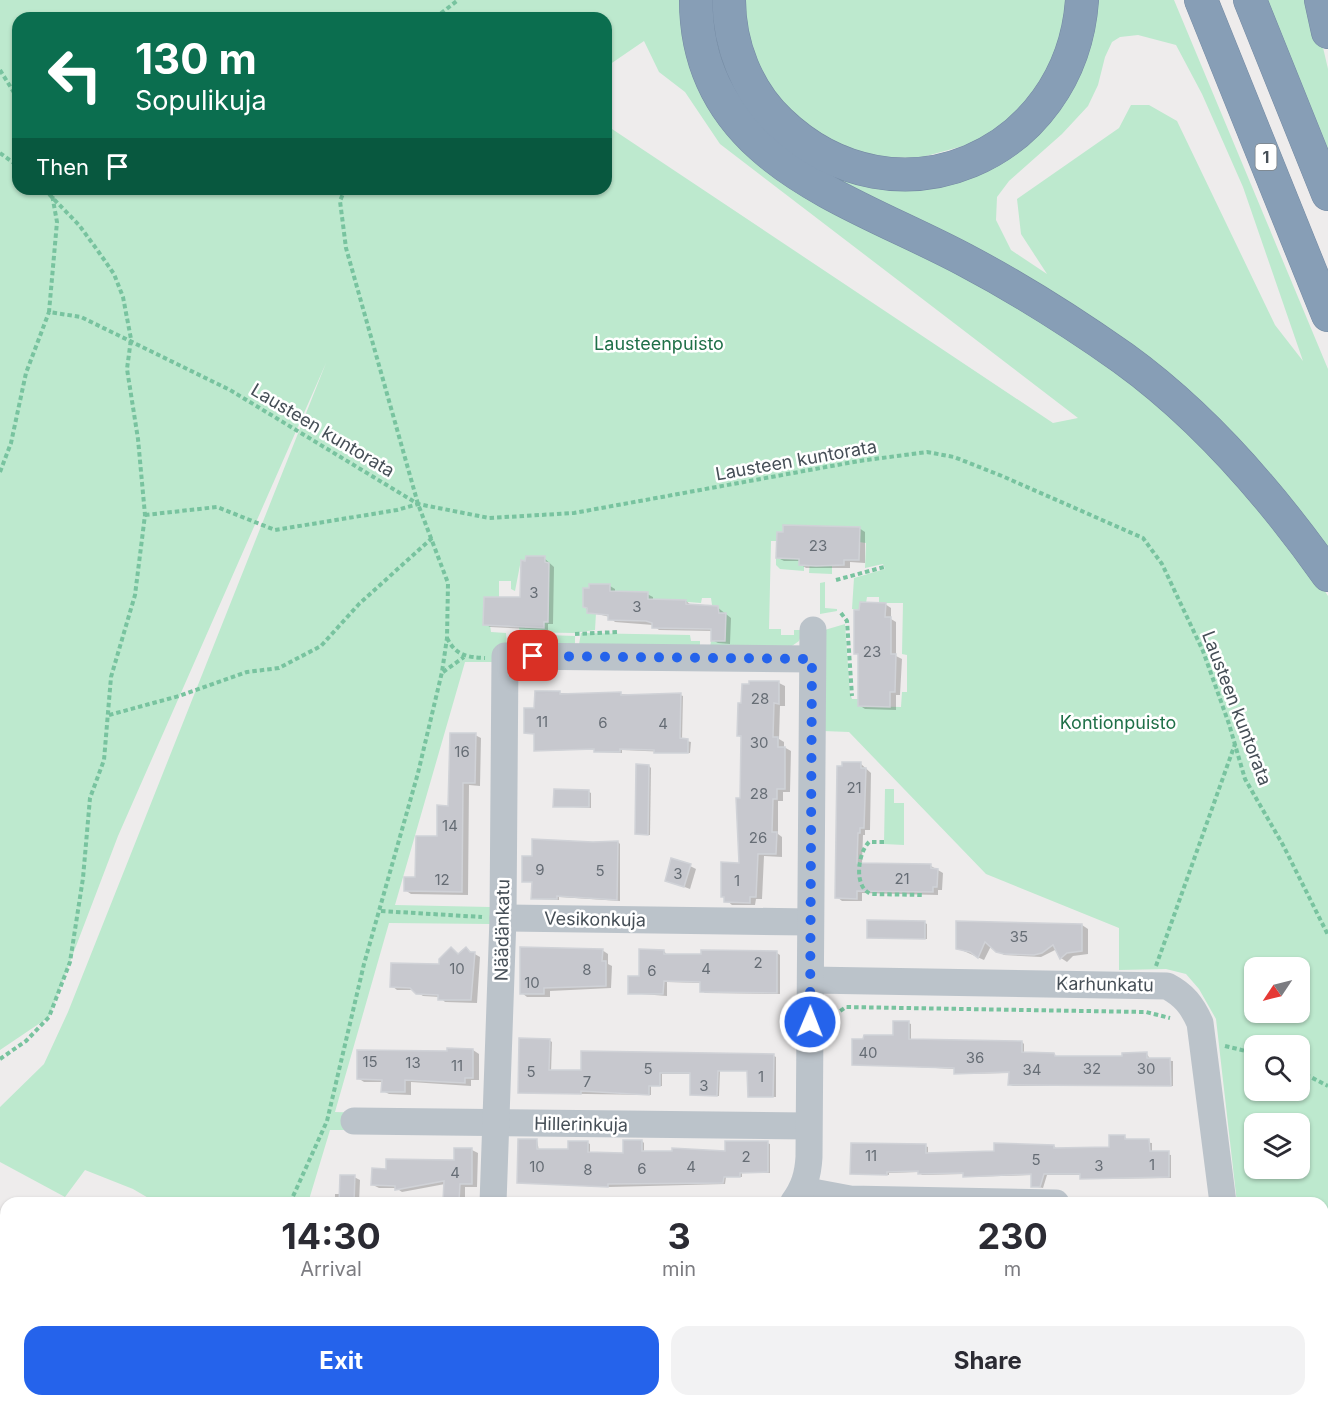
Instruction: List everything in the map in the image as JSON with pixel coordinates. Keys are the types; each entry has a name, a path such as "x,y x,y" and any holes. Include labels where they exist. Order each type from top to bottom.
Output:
{"highway":[{"path":"696,0 701,42 715,83 733,115 765,152 808,182 964,259 1023,292 1126,361 1219,444 1262,491 1328,575"},
{"path":"729,0 731,28 744,69 753,90 771,113 790,132 823,155 858,170 897,175 937,170 974,160 1008,140 1039,112 1050,99 1072,54 1082,0"},
{"name":"1","path":"1201,0 1328,315"},
{"path":"1250,0 1328,194"},
{"path":"1321,0 1328,32"}],"street":[{"path":"798,1197 808,1175 813,630"},
{"path":"505,657 812,659"},
{"name":"Näädänkatu","path":"493,1197 498,1123 503,918 505,657"},
{"name":"Vesikonkuja","path":"503,918 810,922"},
{"name":"Karhunkatu","path":"811,980 1149,983 1167,986 1181,994 1192,1007 1200,1023 1222,1197"},
{"name":"Hillerinkuja","path":"354,1121 808,1126"}],"path":[{"path":"443,12 458,0"},
{"path":"0,70 12,89"},
{"path":"0,1059 26,1041 49,1017 70,962 83,878 90,798 104,760 111,677 135,595 145,515 138,439 127,369 130,339 123,297 114,274 79,225 51,195"},
{"path":"0,472 11,443 26,373 49,312 57,222 53,195"},
{"path":"293,1197 327,1121 364,964 381,911 442,672 447,638 448,583 418,504 346,248 340,201 342,195"},
{"name":"Lausteen kuntorata","path":"49,312 81,317 130,339 230,390 418,504 489,518 573,513 859,461 927,452 954,458 1143,537 1162,564 1203,651 1245,779 1283,845 1328,935"},
{"path":"145,515 217,507 275,530 397,510 418,504"},
{"path":"109,715 179,696 247,672 279,668 321,646 359,604 432,538"},
{"path":"836,580 884,567"},
{"path":"841,613 847,621 852,696"},
{"path":"447,638 453,649 464,656 505,657"},
{"path":"442,672 464,656"},
{"path":"1149,983 1235,743"},
{"path":"884,842 872,841 865,847 860,867 860,882 864,890 871,894 923,895"},
{"path":"381,911 503,918"},
{"path":"832,1019 835,1013 846,1007 1146,1012 1169,1017 1174,1025"},
{"path":"1203,1042 1244,1051"},
{"path":"1310,1077 1328,1086"}],"green space":[{"path":"0,0 684,0 700,87 1118,371 1211,453 1308,565 1328,596 1328,1197 1236,1197 1216,1019 1199,989 1186,974 1166,969 1119,970 1119,928 986,874 849,732 823,731 825,630 845,624 850,694 852,699 858,699 858,706 901,707 902,692 907,692 907,655 902,654 903,603 879,603 879,597 867,597 866,603 860,603 859,610 852,609 854,578 885,569 883,564 865,568 866,543 859,542 859,527 848,526 848,534 839,529 821,526 777,532 777,541 771,541 769,629 781,629 781,635 794,635 794,630 803,630 799,641 789,648 710,648 711,641 725,641 726,613 719,613 718,606 712,605 711,598 702,598 701,603 648,599 610,591 610,584 583,589 583,607 596,613 595,630 573,633 520,632 518,624 525,623 525,628 543,628 544,622 548,622 549,563 545,562 544,556 526,556 525,561 521,560 515,591 511,589 511,581 499,581 499,597 484,597 484,625 490,625 491,632 506,633 507,648 494,662 465,662 395,905 490,907 490,924 389,923 335,1112 367,1113 367,1130 330,1130 310,1197 147,1197 133,1189 85,1170 65,1197 0,1162 0,1107 44,1064 68,1012 326,363 118,836 49,1017 0,1050","holes":["12,12 612,12 612,63 644,41 659,72 685,92 720,144 1078,418 1053,423 612,129 612,195 12,195"]},
{"path":"706,0 719,0 723,41 848,177 1012,148 1093,0 1174,0 1328,369 1328,557 1231,442 812,176 722,79","holes":["1138,35 1176,45 1202,94 1243,187 1303,361 1275,325 1177,121 1149,105 1131,105 1119,128 1017,199 1021,234 1047,274 1011,250 996,220 997,197 1009,181 1062,134 1088,106 1098,85 1105,57 1112,42 1120,37"]},
{"path":"742,0 1073,0 1061,53 1037,91 1009,121 978,142 919,158 879,157 847,150 787,113 754,65"},
{"path":"1267,0 1312,0 1328,69 1328,149"},
{"path":"776,558 799,559 799,565 804,565 804,571 780,569 776,565"},
{"path":"810,559 816,566 827,566 827,560 832,560 832,574 809,573"},
{"path":"825,582 825,608 837,609 837,611 820,614 820,583"},
{"path":"581,633 690,635 691,641 700,641 700,652 578,650"},
{"path":"520,634 575,636 575,650 518,648"},
{"path":"885,789 894,789 894,803 904,803 904,845 884,844"}],"building":[{"path":"783,525 860,527 859,560 844,560 844,565 816,566 799,565 799,559 776,558 777,532 783,532"},
{"path":"526,556 545,556 545,562 549,563 548,622 544,622 544,628 483,625 484,597 520,597 521,560 525,561"},
{"path":"589,584 610,584 610,591 648,592 648,599 686,600 686,604 718,606 719,613 726,613 725,641 711,641 711,629 652,628 652,623 646,621 608,620 608,615 587,613 587,608 583,607 583,588 589,588"},
{"path":"860,602 886,603 885,617 891,617 891,654 896,654 895,692 890,692 890,707 858,706 858,654 854,654 854,610 859,610"},
{"path":"749,681 779,681 779,704 774,703 773,737 778,737 778,747 785,747 785,789 777,789 777,799 773,799 772,832 777,832 776,854 758,854 756,897 750,897 750,903 724,902 724,897 721,897 721,862 739,863 736,798 740,798 741,736 737,736 738,703 741,703 742,684 749,684"},
{"path":"535,691 560,691 560,694 621,692 621,695 681,693 680,738 688,739 688,753 654,753 654,750 620,749 620,752 594,752 594,749 534,751 534,734 524,733 524,708 534,708"},
{"path":"450,733 476,733 475,783 463,783 462,892 404,891 404,877 415,877 416,836 437,836 437,805 448,806"},
{"path":"842,762 861,762 861,768 866,768 864,828 860,828 860,833 858,833 857,863 931,864 931,868 938,869 937,887 933,887 933,892 857,891 857,899 835,898 837,766 842,766"},
{"path":"636,764 649,765 648,835 635,834"},
{"path":"554,789 589,790 589,807 553,807"},
{"path":"532,839 618,841 617,900 557,896 557,899 531,899 532,882 522,882 522,856 532,856"},
{"path":"671,858 691,864 684,887 665,881"},
{"path":"867,920 925,921 925,939 867,938"},
{"path":"956,921 1082,924 1082,951 1067,953 1060,959 1053,945 1042,953 1034,955 1004,954 996,952 985,942 978,958 970,952 956,949"},
{"path":"451,947 458,954 466,947 470,952 475,952 471,1000 438,1000 438,995 416,994 410,988 390,987 391,963 439,964 439,959"},
{"path":"520,947 603,949 602,961 606,961 606,986 544,988 544,994 520,994"},
{"path":"639,949 664,950 664,954 701,954 701,950 777,951 777,993 700,992 700,982 664,981 663,994 628,994 628,976 639,976"},
{"path":"893,1021 909,1021 909,1039 1022,1041 1022,1052 1054,1053 1055,1056 1122,1056 1122,1053 1147,1052 1147,1058 1170,1058 1171,1086 1008,1085 1009,1072 954,1074 954,1068 852,1065 852,1039 863,1039 864,1035 893,1035"},
{"path":"519,1038 550,1039 549,1070 581,1070 581,1051 774,1054 773,1097 748,1097 747,1071 718,1071 717,1096 690,1095 690,1073 660,1073 660,1086 649,1086 649,1095 581,1091 581,1094 518,1093"},
{"path":"447,1048 473,1049 473,1078 465,1078 465,1083 405,1080 405,1092 381,1092 382,1080 357,1079 357,1050 447,1051"},
{"path":"1109,1135 1125,1135 1125,1139 1149,1139 1150,1151 1169,1151 1169,1177 1080,1179 1080,1174 1044,1174 1040,1187 1031,1187 1031,1174 963,1177 963,1173 918,1174 918,1171 887,1172 887,1175 850,1174 851,1143 926,1144 926,1153 994,1151 994,1143 1054,1145 1054,1148 1109,1147"},
{"path":"518,1139 537,1139 537,1149 568,1149 568,1141 588,1141 588,1152 623,1153 623,1140 642,1140 642,1151 672,1151 672,1148 725,1151 725,1141 768,1141 768,1172 740,1173 740,1177 724,1177 723,1183 608,1184 608,1187 517,1183"},
{"path":"454,1148 472,1148 472,1184 460,1184 459,1197 443,1197 444,1181 395,1190 395,1186 371,1185 372,1168 386,1169 386,1159 454,1160"},
{"path":"340,1175 355,1175 354,1197 339,1197"}],"route":[{"path":"533,656 812,659 810,1022"}],"park label":[{"name":"Lausteenpuisto","path":"659,343"},
{"name":"Kontionpuisto","path":"1118,722"}]}
